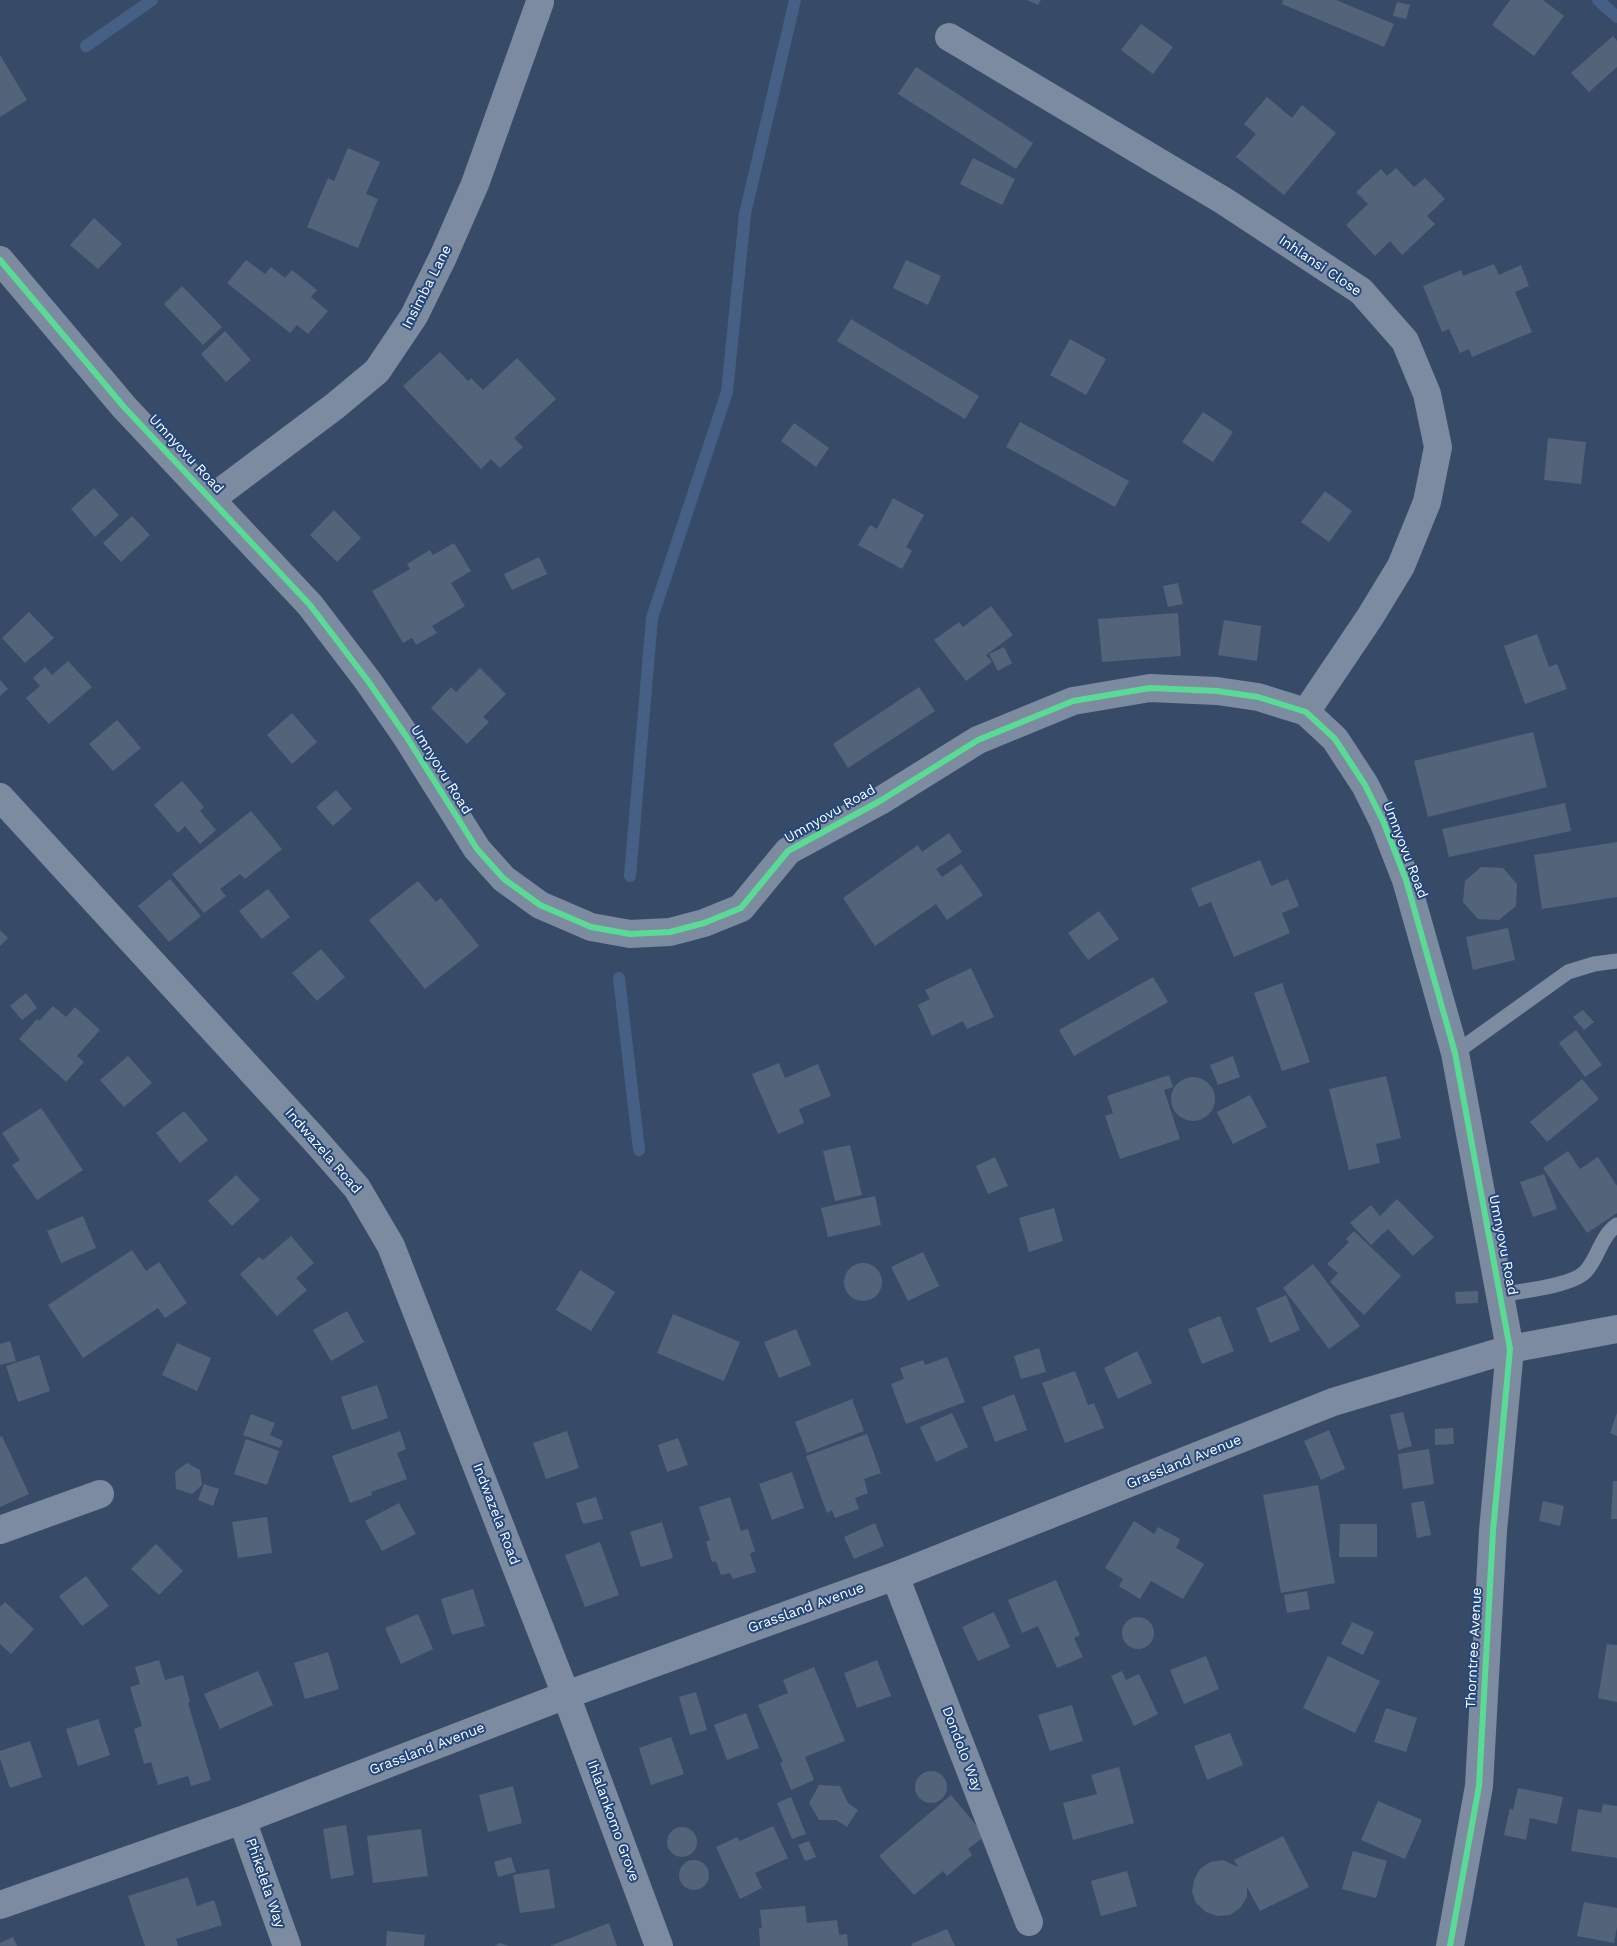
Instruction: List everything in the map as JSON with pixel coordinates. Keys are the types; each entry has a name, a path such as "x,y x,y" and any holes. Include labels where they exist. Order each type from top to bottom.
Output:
{"street":[{"name":"Insimba Lane","path":"211,499 335,406 377,371 414,316 443,257 475,184 540,2"},
{"name":"Inhlansi Close","path":"949,38 1224,201 1361,291 1406,341 1427,394 1438,447 1427,502 1401,566 1370,617 1306,712"},
{"name":"Umnyovu Road","path":"0,260 124,407 310,606 368,681 406,736 477,849 504,879 540,905 592,928 630,934 670,932 704,923 741,908 788,852 880,801 978,740 1073,701 1160,688 1216,691 1258,697 1306,712 1335,739 1365,785 1383,822 1406,880 1454,1053 1510,1349"},
{"name":"Indwazela Road","path":"0,797 357,1188 391,1246 566,1695"},
{"name":"Grassland Avenue","path":"0,1905 242,1820 566,1695 895,1576 1333,1402 1510,1349 1617,1329"},
{"name":"Thorntree Avenue","path":"1450,1946 1479,1786 1493,1532 1510,1349"},
{"path":"0,1530 100,1494"},
{"name":"Dondolo Way","path":"895,1576 1029,1922"},
{"name":"Ihlalankomo Grove","path":"566,1695 659,1946"},
{"name":"Phikelela Way","path":"242,1820 287,1946"}],"lane":[{"path":"1454,1053 1568,972 1594,964 1617,961"},
{"path":"1500,1295 1574,1281 1586,1272 1605,1237 1617,1225"}],"building":[{"path":"1027,0 1041,0 1038,5"},
{"path":"1283,0 1336,0 1394,24 1384,47 1282,4"},
{"path":"1510,0 1543,0 1564,16 1534,56 1492,25"},
{"path":"1397,2 1410,5 1406,19 1393,16"},
{"path":"1141,24 1173,47 1153,74 1121,50"},
{"path":"1613,36 1617,41 1617,67 1589,92 1571,73"},
{"path":"0,55 27,100 0,117"},
{"path":"916,67 1033,143 1016,169 898,94"},
{"path":"1267,97 1292,118 1302,105 1336,133 1284,195 1236,157 1256,134 1244,124"},
{"path":"348,148 380,162 366,194 378,199 358,248 307,227 328,178 334,181"},
{"path":"973,158 1015,179 1002,205 960,184"},
{"path":"1396,168 1414,187 1425,178 1445,199 1427,216 1435,224 1402,255 1390,241 1375,256 1346,225 1368,204 1356,192 1381,169 1387,176"},
{"path":"94,218 122,244 98,269 70,245"},
{"path":"246,260 265,274 271,267 285,278 292,270 317,290 311,297 328,311 308,334 297,325 290,333 227,283"},
{"path":"906,260 941,276 928,305 893,288"},
{"path":"1494,264 1499,275 1521,265 1529,286 1515,292 1532,332 1472,357 1469,349 1460,353 1449,329 1442,332 1423,286 1461,270 1463,276"},
{"path":"182,286 222,327 203,345 164,304"},
{"path":"851,319 979,396 965,419 837,341"},
{"path":"225,331 251,360 226,382 201,354"},
{"path":"1070,339 1106,359 1086,395 1050,375"},
{"path":"440,352 468,381 471,378 483,390 517,358 556,399 514,438 523,447 500,468 491,459 481,469 403,386"},
{"path":"1203,412 1233,432 1213,462 1182,442"},
{"path":"1020,422 1129,481 1115,507 1006,447"},
{"path":"794,423 829,448 816,467 781,441"},
{"path":"1548,438 1586,442 1581,484 1544,480"},
{"path":"94,488 119,515 95,537 71,509"},
{"path":"1325,491 1352,511 1329,542 1301,522"},
{"path":"893,498 924,515 906,547 912,551 902,569 858,545 870,525 877,529"},
{"path":"334,510 361,538 337,562 310,535"},
{"path":"132,516 150,535 121,562 103,543"},
{"path":"454,543 471,571 451,583 465,606 432,626 437,633 416,645 412,638 403,643 372,591 410,569 407,564 430,550 433,555"},
{"path":"539,557 547,574 512,590 504,574"},
{"path":"1178,583 1183,604 1168,607 1163,586"},
{"path":"991,606 1013,635 986,655 992,662 966,681 934,640 959,622 963,627"},
{"path":"29,612 54,638 25,663 2,638"},
{"path":"1178,613 1181,656 1102,662 1098,619"},
{"path":"1224,620 1261,626 1257,661 1218,655"},
{"path":"1537,634 1549,667 1557,664 1567,689 1525,704 1504,646"},
{"path":"1004,647 1012,663 998,671 989,654"},
{"path":"68,661 92,687 49,724 26,698 40,686 33,678 45,667 52,675"},
{"path":"480,668 506,694 483,717 489,722 467,744 431,708 451,687 456,692"},
{"path":"0,680 8,689 0,696"},
{"path":"919,687 935,711 848,768 833,744"},
{"path":"292,713 317,742 292,764 267,735"},
{"path":"117,720 141,748 113,771 89,744"},
{"path":"1533,732 1547,787 1428,817 1414,761"},
{"path":"182,781 204,807 200,811 216,830 200,844 185,826 178,833 154,805"},
{"path":"336,790 352,809 333,826 316,807"},
{"path":"1565,803 1571,831 1449,857 1442,829"},
{"path":"251,811 282,849 245,879 240,874 220,889 226,896 204,913 172,874"},
{"path":"949,833 962,852 936,869 942,877 961,864 983,895 947,920 936,904 875,946 843,898 918,845 922,852"},
{"path":"1617,842 1617,897 1542,909 1534,855"},
{"path":"1260,860 1271,886 1288,879 1299,906 1282,913 1290,933 1234,957 1211,902 1199,907 1191,888"},
{"path":"1481,867 1503,868 1517,884 1516,906 1499,920 1478,919 1463,902 1465,881"},
{"path":"170,879 201,916 169,942 138,906"},
{"path":"418,881 436,902 441,898 479,946 425,989 369,920"},
{"path":"268,889 290,917 262,939 239,911"},
{"path":"1099,911 1119,939 1088,960 1068,933"},
{"path":"1508,928 1515,960 1473,970 1466,937"},
{"path":"0,930 8,938 0,946"},
{"path":"321,949 345,977 317,1001 292,973"},
{"path":"971,968 994,1017 967,1029 963,1021 932,1036 918,1005 930,999 925,990"},
{"path":"1153,977 1168,1002 1074,1056 1059,1030"},
{"path":"1282,983 1310,1062 1282,1071 1254,993"},
{"path":"26,993 37,1008 22,1020 10,1006"},
{"path":"53,1006 66,1017 75,1007 100,1030 77,1056 84,1062 66,1082 19,1039 37,1019 39,1021"},
{"path":"1583,1010 1594,1022 1584,1030 1573,1017"},
{"path":"1576,1030 1602,1065 1585,1077 1559,1043"},
{"path":"128,1056 152,1083 124,1107 100,1080"},
{"path":"1233,1056 1240,1077 1218,1085 1210,1065"},
{"path":"779,1063 785,1078 818,1064 831,1096 799,1109 804,1123 778,1134 752,1074"},
{"path":"1169,1075 1173,1087 1164,1090 1180,1139 1120,1159 1105,1116 1113,1113 1107,1096"},
{"path":"1386,1076 1401,1138 1376,1144 1380,1163 1349,1170 1329,1089"},
{"path":"1197,1077 1209,1083 1214,1090 1214,1108 1209,1115 1202,1120 1189,1121 1181,1118 1174,1111 1171,1095 1174,1087 1181,1080"},
{"path":"1582,1079 1599,1099 1547,1142 1530,1122"},
{"path":"1250,1095 1267,1127 1233,1144 1217,1112"},
{"path":"41,1108 83,1170 37,1200 12,1165 20,1160 2,1133"},
{"path":"184,1111 208,1140 180,1163 156,1133"},
{"path":"850,1145 862,1195 835,1201 823,1151"},
{"path":"1568,1151 1580,1169 1598,1157 1617,1186 1617,1213 1587,1233 1543,1168"},
{"path":"995,1157 1008,1186 988,1194 976,1166"},
{"path":"1544,1174 1557,1209 1533,1217 1520,1182"},
{"path":"236,1175 260,1200 232,1226 208,1201"},
{"path":"875,1196 881,1225 828,1237 821,1208"},
{"path":"1397,1199 1434,1237 1413,1256 1388,1229 1371,1245 1350,1223 1371,1205 1380,1216"},
{"path":"1054,1208 1063,1241 1029,1252 1019,1218"},
{"path":"83,1216 96,1248 61,1263 47,1231"},
{"path":"1354,1231 1401,1276 1364,1315 1330,1282 1338,1273 1327,1264 1349,1242 1346,1239"},
{"path":"291,1236 314,1263 296,1278 307,1290 277,1316 240,1274 259,1257 263,1260"},
{"path":"132,1250 146,1271 159,1262 187,1303 165,1318 158,1308 83,1358 48,1305"},
{"path":"923,1252 939,1286 908,1301 891,1267"},
{"path":"863,1263 876,1269 882,1282 876,1295 863,1301 850,1295 844,1282 850,1269"},
{"path":"1313,1264 1360,1326 1329,1349 1283,1288"},
{"path":"580,1270 615,1292 591,1331 556,1310"},
{"path":"1478,1291 1478,1303 1456,1304 1455,1292"},
{"path":"1286,1295 1300,1330 1270,1343 1256,1308"},
{"path":"347,1311 364,1342 331,1361 313,1330"},
{"path":"673,1314 740,1342 724,1381 657,1353"},
{"path":"1220,1316 1234,1351 1202,1364 1188,1329"},
{"path":"796,1329 811,1365 779,1378 764,1342"},
{"path":"10,1341 16,1361 0,1365 0,1344"},
{"path":"177,1343 211,1358 197,1391 162,1375"},
{"path":"1039,1348 1046,1372 1021,1379 1014,1356"},
{"path":"1137,1351 1152,1383 1118,1399 1104,1368"},
{"path":"39,1355 50,1391 18,1402 6,1366"},
{"path":"947,1357 965,1402 906,1424 891,1384 904,1379 900,1368 923,1360 925,1365"},
{"path":"1075,1371 1088,1405 1094,1403 1104,1428 1065,1443 1042,1383"},
{"path":"377,1385 388,1418 352,1430 341,1397"},
{"path":"1014,1394 1027,1430 995,1442 982,1407"},
{"path":"852,1399 864,1431 807,1453 795,1422"},
{"path":"1403,1412 1412,1446 1398,1450 1390,1415"},
{"path":"952,1413 968,1447 936,1462 920,1427"},
{"path":"1617,1413 1617,1436 1610,1433"},
{"path":"251,1414 275,1423 270,1435 283,1441 280,1448 243,1435"},
{"path":"1453,1428 1454,1444 1435,1445 1435,1429"},
{"path":"1329,1430 1345,1469 1321,1480 1304,1441"},
{"path":"400,1431 406,1449 397,1453 407,1479 371,1492 372,1495 350,1503 332,1456"},
{"path":"567,1431 579,1468 546,1479 533,1443"},
{"path":"867,1434 881,1473 864,1479 868,1493 855,1498 859,1509 835,1518 832,1510 827,1513 806,1456"},
{"path":"2,1436 29,1494 0,1507 0,1437"},
{"path":"678,1438 688,1465 667,1472 658,1445"},
{"path":"246,1439 279,1451 267,1485 234,1474"},
{"path":"1429,1449 1434,1484 1403,1489 1398,1454"},
{"path":"187,1463 200,1470 202,1485 192,1494 176,1489 175,1472"},
{"path":"792,1472 804,1508 772,1520 759,1484"},
{"path":"1613,1481 1617,1481 1617,1519 1611,1519"},
{"path":"204,1484 219,1489 213,1506 198,1500"},
{"path":"1318,1485 1335,1583 1281,1593 1263,1495"},
{"path":"596,1497 603,1519 583,1524 576,1503"},
{"path":"730,1497 741,1531 748,1529 755,1551 750,1554 756,1572 733,1579 730,1573 721,1575 716,1561 712,1562 706,1542 710,1540 699,1507"},
{"path":"1424,1501 1431,1535 1417,1538 1411,1503"},
{"path":"1543,1501 1564,1506 1560,1526 1539,1521"},
{"path":"399,1503 416,1534 382,1551 365,1521"},
{"path":"267,1517 272,1553 238,1558 232,1522"},
{"path":"1134,1521 1154,1534 1158,1527 1180,1539 1176,1548 1204,1564 1183,1599 1151,1581 1140,1599 1119,1586 1123,1579 1105,1568"},
{"path":"662,1522 673,1558 641,1567 630,1532"},
{"path":"875,1523 884,1546 854,1559 844,1537"},
{"path":"1340,1524 1377,1524 1377,1557 1339,1557"},
{"path":"600,1542 619,1595 585,1607 565,1555"},
{"path":"156,1544 183,1571 159,1595 131,1569"},
{"path":"86,1576 109,1606 82,1626 59,1596"},
{"path":"1056,1580 1080,1635 1074,1638 1083,1657 1057,1668 1038,1626 1022,1633 1008,1600"},
{"path":"473,1589 485,1626 452,1635 441,1599"},
{"path":"1307,1591 1310,1609 1287,1613 1284,1595"},
{"path":"5,1602 34,1629 11,1654 0,1644 0,1607"},
{"path":"994,1612 1010,1647 978,1661 962,1627"},
{"path":"418,1614 433,1649 401,1664 385,1628"},
{"path":"1138,1617 1144,1618 1149,1622 1153,1627 1153,1639 1149,1644 1144,1648 1138,1649 1132,1648 1127,1644 1123,1639 1122,1633 1123,1627 1127,1622 1132,1618"},
{"path":"1352,1622 1374,1632 1363,1655 1341,1644"},
{"path":"1607,1644 1617,1645 1617,1702 1598,1698"},
{"path":"328,1652 339,1689 305,1699 294,1663"},
{"path":"1206,1656 1219,1689 1184,1704 1170,1670"},
{"path":"1328,1656 1380,1681 1355,1733 1303,1708"},
{"path":"159,1660 165,1680 183,1675 190,1702 188,1703 211,1780 191,1786 188,1776 158,1785 151,1762 144,1764 134,1729 142,1726 130,1687 140,1684 135,1667"},
{"path":"877,1660 891,1696 857,1708 844,1673"},
{"path":"814,1667 845,1741 805,1757 814,1780 791,1790 780,1763 783,1762 758,1705 788,1693 783,1680"},
{"path":"258,1671 273,1705 220,1729 204,1694"},
{"path":"1122,1671 1126,1680 1139,1674 1158,1714 1134,1726 1111,1676"},
{"path":"696,1692 707,1730 690,1735 679,1697"},
{"path":"1072,1705 1083,1741 1050,1751 1038,1715"},
{"path":"1386,1708 1417,1718 1406,1752 1374,1742"},
{"path":"746,1713 759,1748 727,1760 714,1725"},
{"path":"98,1719 110,1755 78,1766 66,1729"},
{"path":"1230,1733 1243,1765 1207,1780 1194,1746"},
{"path":"671,1737 684,1774 651,1785 639,1748"},
{"path":"30,1741 42,1777 10,1788 0,1759 0,1751"},
{"path":"1119,1767 1134,1823 1073,1840 1063,1803 1097,1794 1091,1775"},
{"path":"931,1771 937,1772 942,1776 946,1781 946,1793 942,1798 937,1802 931,1803 925,1802 920,1798 916,1793 915,1787 916,1781 920,1776 925,1772"},
{"path":"819,1785 840,1786 848,1803 858,1810 847,1827 836,1820 819,1820 809,1803"},
{"path":"513,1786 522,1823 488,1832 479,1795"},
{"path":"1518,1788 1563,1797 1557,1824 1530,1818 1526,1840 1504,1835 1510,1808 1513,1810"},
{"path":"951,1795 985,1836 968,1849 972,1855 947,1876 943,1871 914,1895 879,1856"},
{"path":"791,1797 806,1834 792,1839 777,1803"},
{"path":"1378,1801 1422,1820 1405,1859 1361,1840"},
{"path":"1603,1804 1617,1806 1617,1858 1571,1851 1578,1809 1601,1813"},
{"path":"346,1825 354,1875 331,1879 323,1829"},
{"path":"773,1826 788,1858 755,1873 762,1888 740,1899 716,1847 737,1837 740,1841"},
{"path":"682,1827 693,1831 697,1842 693,1853 682,1857 671,1853 667,1842 671,1831"},
{"path":"421,1829 428,1876 373,1883 367,1836"},
{"path":"1283,1836 1309,1887 1260,1911 1247,1887 1247,1897 1240,1908 1230,1915 1217,1916 1206,1912 1196,1903 1192,1892 1194,1880 1200,1869 1210,1862 1223,1860 1238,1867 1234,1860"},
{"path":"809,1841 816,1857 805,1861 798,1845"},
{"path":"1353,1851 1387,1861 1376,1898 1342,1889"},
{"path":"511,1857 516,1872 498,1877 494,1862"},
{"path":"694,1860 705,1864 709,1875 705,1886 694,1890 683,1886 679,1875 683,1864"},
{"path":"549,1869 555,1908 520,1913 513,1875"},
{"path":"1127,1871 1137,1906 1101,1916 1091,1881"},
{"path":"188,1877 197,1906 214,1900 222,1925 176,1939 178,1946 145,1946 128,1896"},
{"path":"1584,1902 1617,1908 1617,1927 1614,1943 1577,1936"},
{"path":"805,1906 807,1923 837,1920 839,1935 847,1934 848,1946 760,1946 759,1928 762,1928 760,1910"},
{"path":"609,1923 617,1946 550,1946"},
{"path":"947,1929 955,1946 912,1946 911,1944"},
{"path":"387,1931 425,1935 424,1946 386,1946"},
{"path":"13,1937 17,1946 0,1946 0,1943"},
{"path":"500,1943 509,1946 495,1946"}],"waterway":[{"path":"86,46 152,0"},
{"path":"630,876 652,618 727,392 745,214 795,0"},
{"path":"1598,0 1617,17"},
{"path":"619,978 639,1150"}],"cycle path":[{"path":"0,260 124,407 310,605 368,681 406,736 477,849 504,879 540,905 591,927 630,934 670,932 704,923 741,908 788,851 880,801 978,740 1073,701 1150,688 1217,691 1258,697 1306,712 1335,739 1365,785 1383,821 1406,880 1455,1053 1510,1349 1493,1531 1479,1786 1450,1946"}]}
